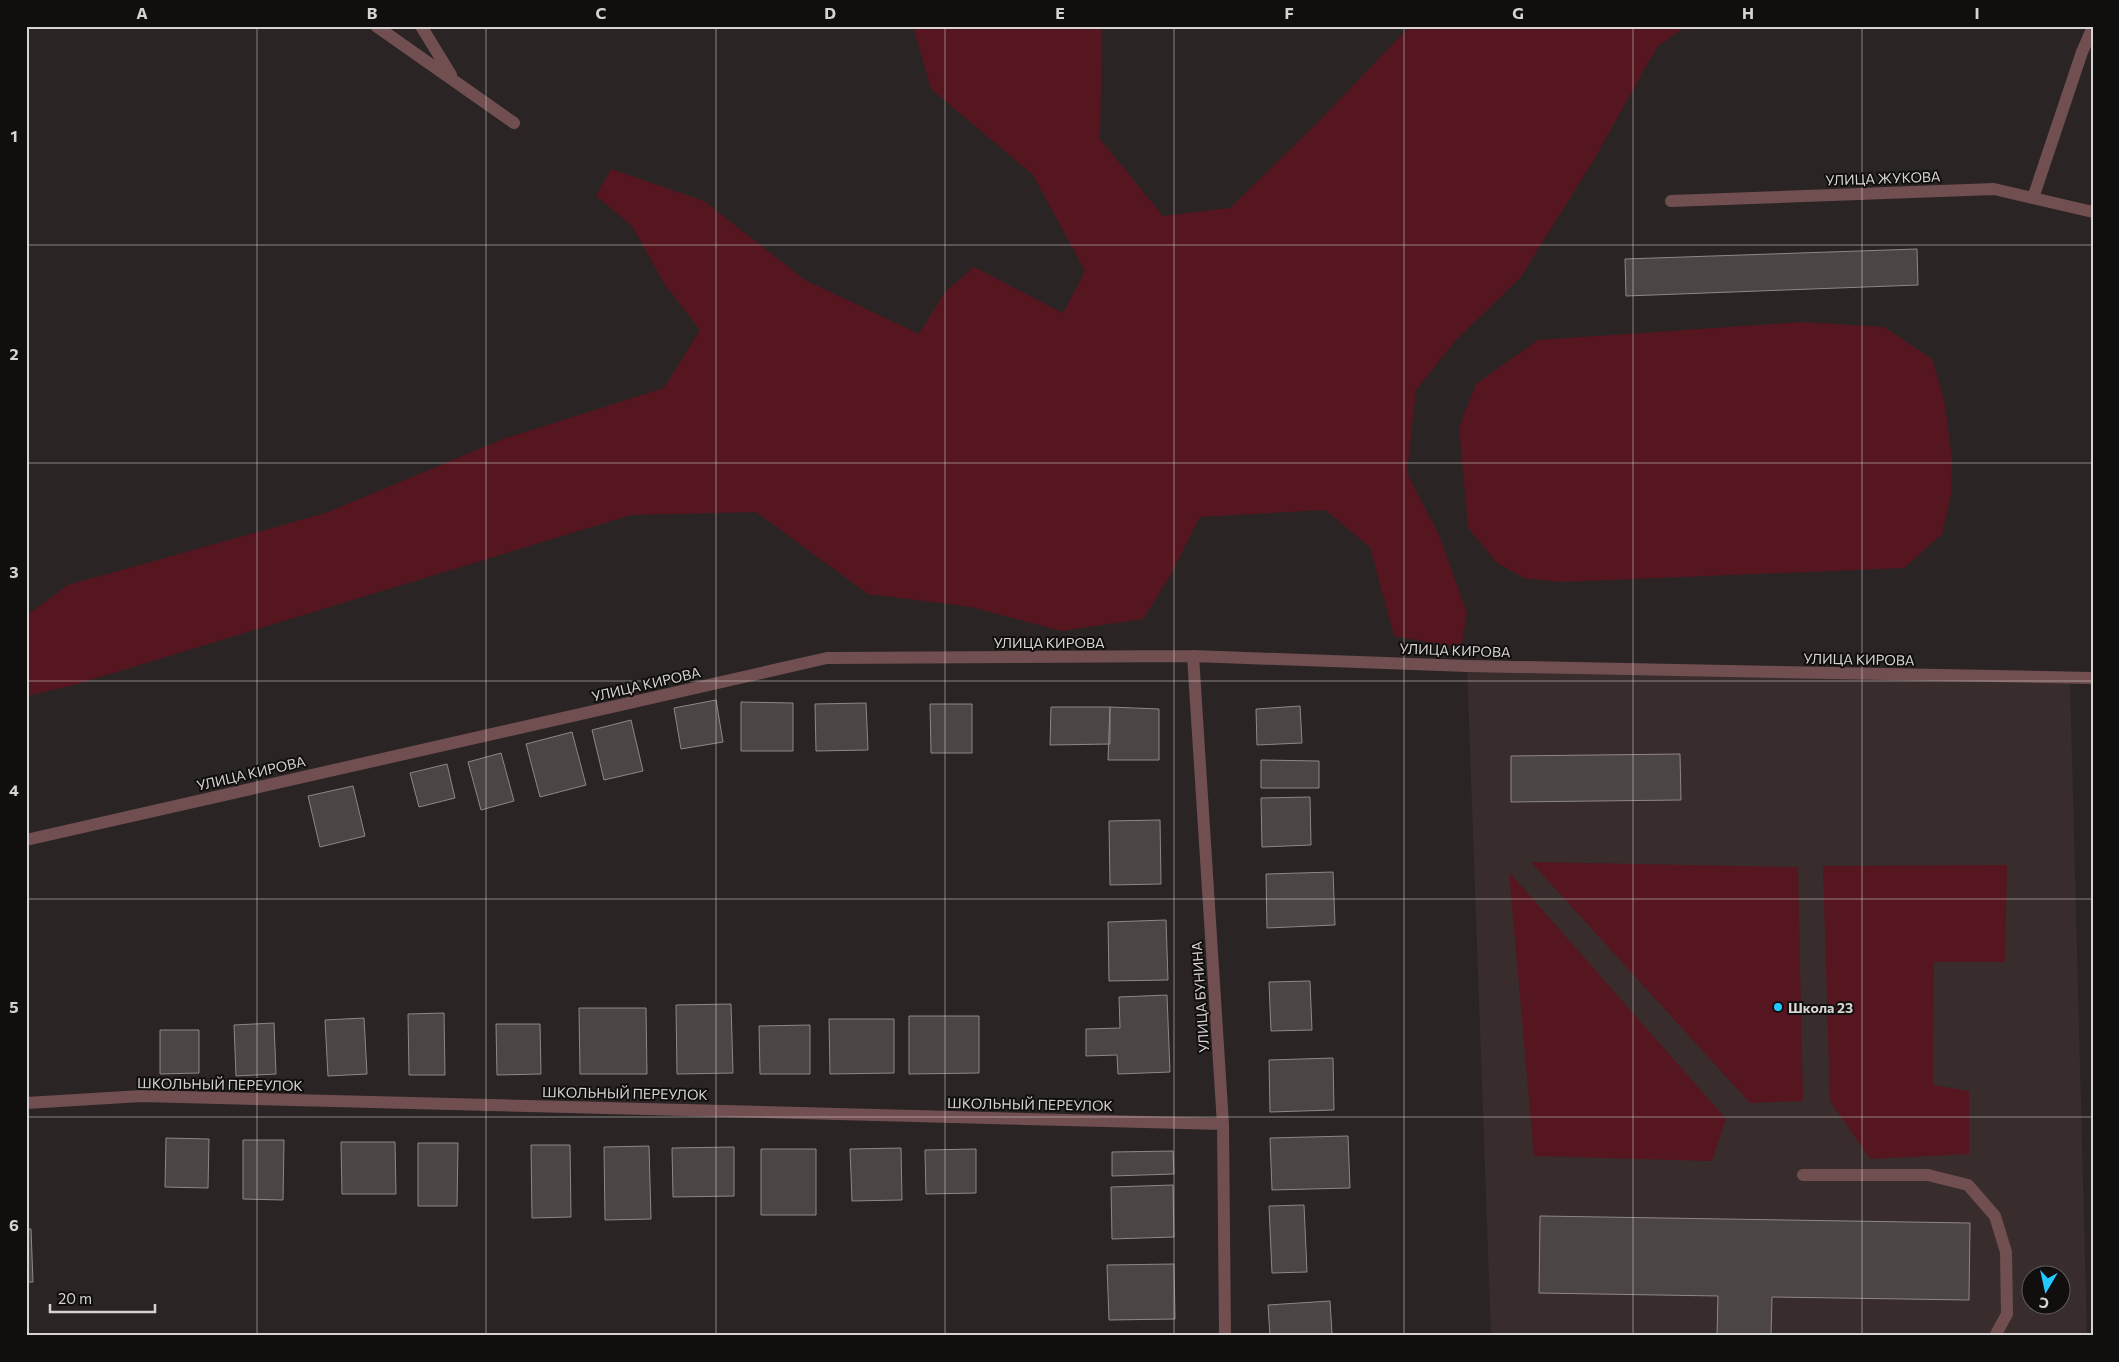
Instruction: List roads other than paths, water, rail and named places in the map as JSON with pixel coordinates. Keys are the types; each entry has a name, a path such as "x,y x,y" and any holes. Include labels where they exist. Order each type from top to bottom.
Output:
{"street":[{"path":"376,26 514,123"},
{"path":"420,26 455,81"},
{"path":"2033,198 2082,52 2093,27"},
{"name":"УЛИЦА ЖУКОВА","path":"1671,201 1994,189 2093,212"},
{"name":"УЛИЦА КИРОВА","path":"26,840 827,658 1193,656 1477,666 2093,678"},
{"name":"УЛИЦА БУНИНА","path":"1193,656 1223,1124 1225,1336"},
{"name":"ШКОЛЬНЫЙ ПЕРЕУЛОК","path":"26,1103 142,1096 1223,1124"},
{"path":"1803,1175 1928,1175 1968,1185 1996,1216 2006,1252 2007,1314 1996,1336"}],"place":[{"name":"Школа 23","path":"1778,1007"}]}
